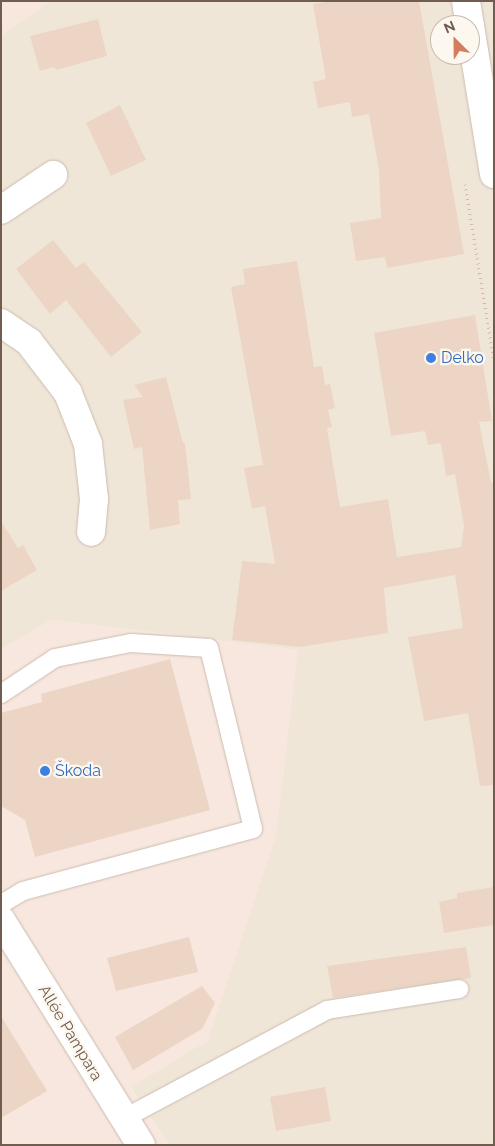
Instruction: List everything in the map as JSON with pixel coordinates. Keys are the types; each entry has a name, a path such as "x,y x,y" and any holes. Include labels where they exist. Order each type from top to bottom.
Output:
{"street":[{"path":"466,1 468,15"},
{"path":"476,65 494,174"},
{"path":"1,210 53,175"},
{"path":"1,323 29,342 68,393 88,444 94,499 91,532"},
{"name":"Allée Pampara","path":"1,920 140,1145"}],"lane":[{"path":"1,694 55,658 131,643 209,648 253,829 24,891 1,904"},
{"path":"123,1119 327,1010 459,989"}],"path":[{"path":"464,181 494,361"}],"shaded area":[{"path":"1,1 50,1 1,35"},
{"path":"50,1 494,1 494,1145 169,1145 130,1087 208,1040 298,650 52,620 1,649 1,35"},
{"path":"51,620 298,650 276,836 208,1040 130,1088 169,1145 1,1145 1,649"}],"building":[{"path":"334,1 419,1 464,254 387,268 385,257 356,261 350,223 381,218 379,170 369,114 352,117 350,102 318,108 313,82 326,79 313,4"},
{"path":"98,19 107,56 56,70 54,67 40,71 30,36"},
{"path":"120,105 146,160 111,176 86,123"},
{"path":"53,240 76,268 84,262 142,332 111,357 66,300 50,314 16,269"},
{"path":"297,261 314,367 322,366 325,385 330,384 335,408 328,410 332,427 327,428 340,507 388,499 397,557 461,547 464,526 455,474 446,476 441,443 428,445 425,431 391,436 374,333 475,315 492,421 479,422 491,483 494,482 494,785 480,786 468,713 424,721 408,637 463,628 455,575 384,588 388,633 300,647 232,640 242,561 275,564 265,506 252,509 244,468 263,465 231,287 245,284 243,269"},
{"path":"166,377 183,443 185,443 191,499 178,500 180,524 150,530 142,447 134,449 123,400 143,397 134,385"},
{"path":"1,521 18,548 23,545 37,570 1,591"},
{"path":"170,659 210,810 35,857 25,820 1,806 1,713 42,702 41,694"},
{"path":"494,887 494,925 444,933 439,902 457,898 457,893"},
{"path":"189,937 198,972 116,991 107,958"},
{"path":"466,947 471,978 333,998 327,966"},
{"path":"202,986 215,1003 202,1029 133,1070 115,1037"},
{"path":"1,1016 47,1091 1,1118"},
{"path":"325,1087 331,1121 276,1131 270,1097"}],"place":[{"name":"Delko","path":"431,358"},
{"name":"Škoda","path":"45,771"}]}
